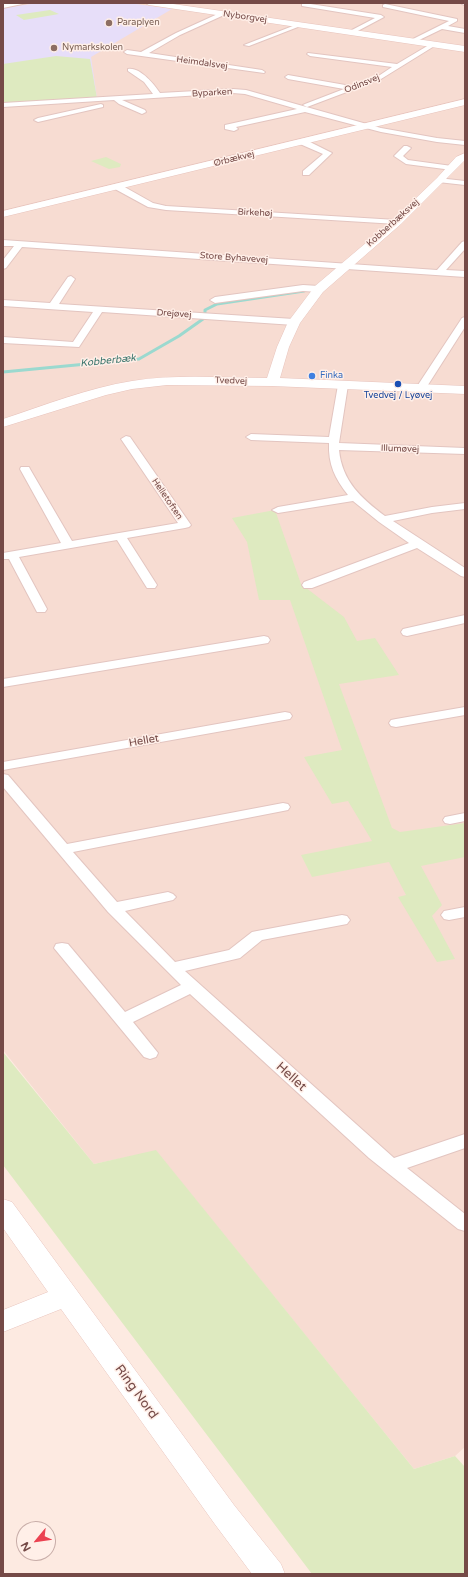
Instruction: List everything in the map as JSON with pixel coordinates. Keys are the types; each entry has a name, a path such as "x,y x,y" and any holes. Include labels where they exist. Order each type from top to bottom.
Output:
{"street":[{"path":"3,6 24,3"},
{"name":"Nyborgvej","path":"149,3 170,4 222,14 465,49"},
{"path":"304,5 381,17 352,32"},
{"path":"385,6 458,20 413,41"},
{"path":"143,54 178,34 222,14"},
{"name":"Nyborgvej","path":"247,45 300,25"},
{"path":"442,27 465,31"},
{"name":"Odinsvej","path":"306,107 379,78 434,44"},
{"name":"Heimdalsvej","path":"127,52 262,72"},
{"path":"310,54 398,66"},
{"path":"130,70 145,78 152,85 158,96"},
{"path":"288,77 351,89"},
{"name":"Byparken","path":"3,105 246,92 306,107 367,126 408,136 465,143"},
{"path":"116,98 142,112"},
{"path":"55,102 57,106 68,113"},
{"name":"Ørbækvej","path":"3,214 465,102"},
{"path":"38,120 101,106"},
{"name":"Byparken","path":"234,129 228,127 306,107"},
{"path":"303,142 328,153 306,173"},
{"path":"407,148 398,156 406,162 452,168"},
{"name":"Kobberbæksvej","path":"272,382 283,347 294,322 319,289 397,222 441,180 460,159 465,156"},
{"path":"441,180 465,183"},
{"name":"Birkehøj","path":"118,187 151,204 166,208 397,222"},
{"name":"Store Byhavevej","path":"3,243 465,274"},
{"path":"440,272 465,244"},
{"path":"3,266 20,245"},
{"path":"53,306 71,279"},
{"path":"215,300 303,288 319,289"},
{"name":"Drejøvej","path":"3,303 294,322"},
{"path":"3,340 76,345 98,309"},
{"path":"421,388 465,321"},
{"name":"Tvedvej","path":"3,423 102,392 132,385 175,380 272,382 465,390"},
{"path":"343,385 334,443 336,468 343,483 355,497 383,520 465,573"},
{"name":"Illumøvej","path":"251,437 465,451"},
{"name":"Helletoften","path":"41,608 8,555 184,525 126,439"},
{"path":"25,469 68,544"},
{"path":"278,510 355,497"},
{"path":"383,520 432,510 465,506"},
{"path":"120,536 151,585"},
{"path":"308,585 419,543"},
{"path":"407,632 465,619"},
{"path":"3,683 264,640"},
{"path":"396,723 465,711"},
{"name":"Hellet","path":"3,766 285,716"},
{"name":"Hellet","path":"3,778 113,908 172,968 375,1153 465,1224"},
{"path":"63,849 283,808"},
{"path":"450,820 465,818"},
{"path":"113,908 168,897"},
{"path":"449,915 465,912"},
{"path":"172,968 234,954 257,936 342,920"},
{"path":"62,948 150,1053"},
{"path":"122,1020 191,986"},
{"path":"392,1166 465,1141"},
{"name":"Ring Nord","path":"3,1209 224,1514 270,1574"},
{"path":"3,1321 66,1296"}],"shaded area":[{"path":"3,3 465,3 465,1447 455,1456 414,1469 156,1151 94,1164 3,1050"},
{"name":"Nymarkskolen","path":"38,3 129,3 172,9 91,57 97,98 3,103 3,8"}],"green space":[{"path":"50,10 59,14 24,20 16,15"},
{"path":"56,56 90,59 97,98 3,103 3,64"},
{"path":"106,157 121,164 120,167 109,169 91,161"},
{"path":"275,510 301,584 344,617 357,641 375,638 399,675 339,684 392,828 400,832 465,823 465,857 421,866 442,905 432,916 455,959 437,962 398,897 406,895 389,862 312,877 301,855 372,841 348,801 332,804 304,757 342,750 290,600 259,600 247,542 232,518"},
{"path":"3,1052 94,1164 156,1150 414,1469 455,1456 465,1467 465,1574 312,1574 3,1165"}],"waterway":[{"name":"Kobberbæk","path":"205,313 205,310 217,304 304,291"},
{"name":"Kobberbæk","path":"3,372 139,359 179,336 203,319"}],"place":[{"name":"Paraplyen","path":"109,23"},
{"name":"Nymarkskolen","path":"54,48"},
{"name":"Finka","path":"312,376"},
{"name":"Tvedvej / Lyøvej","path":"398,384"}]}
